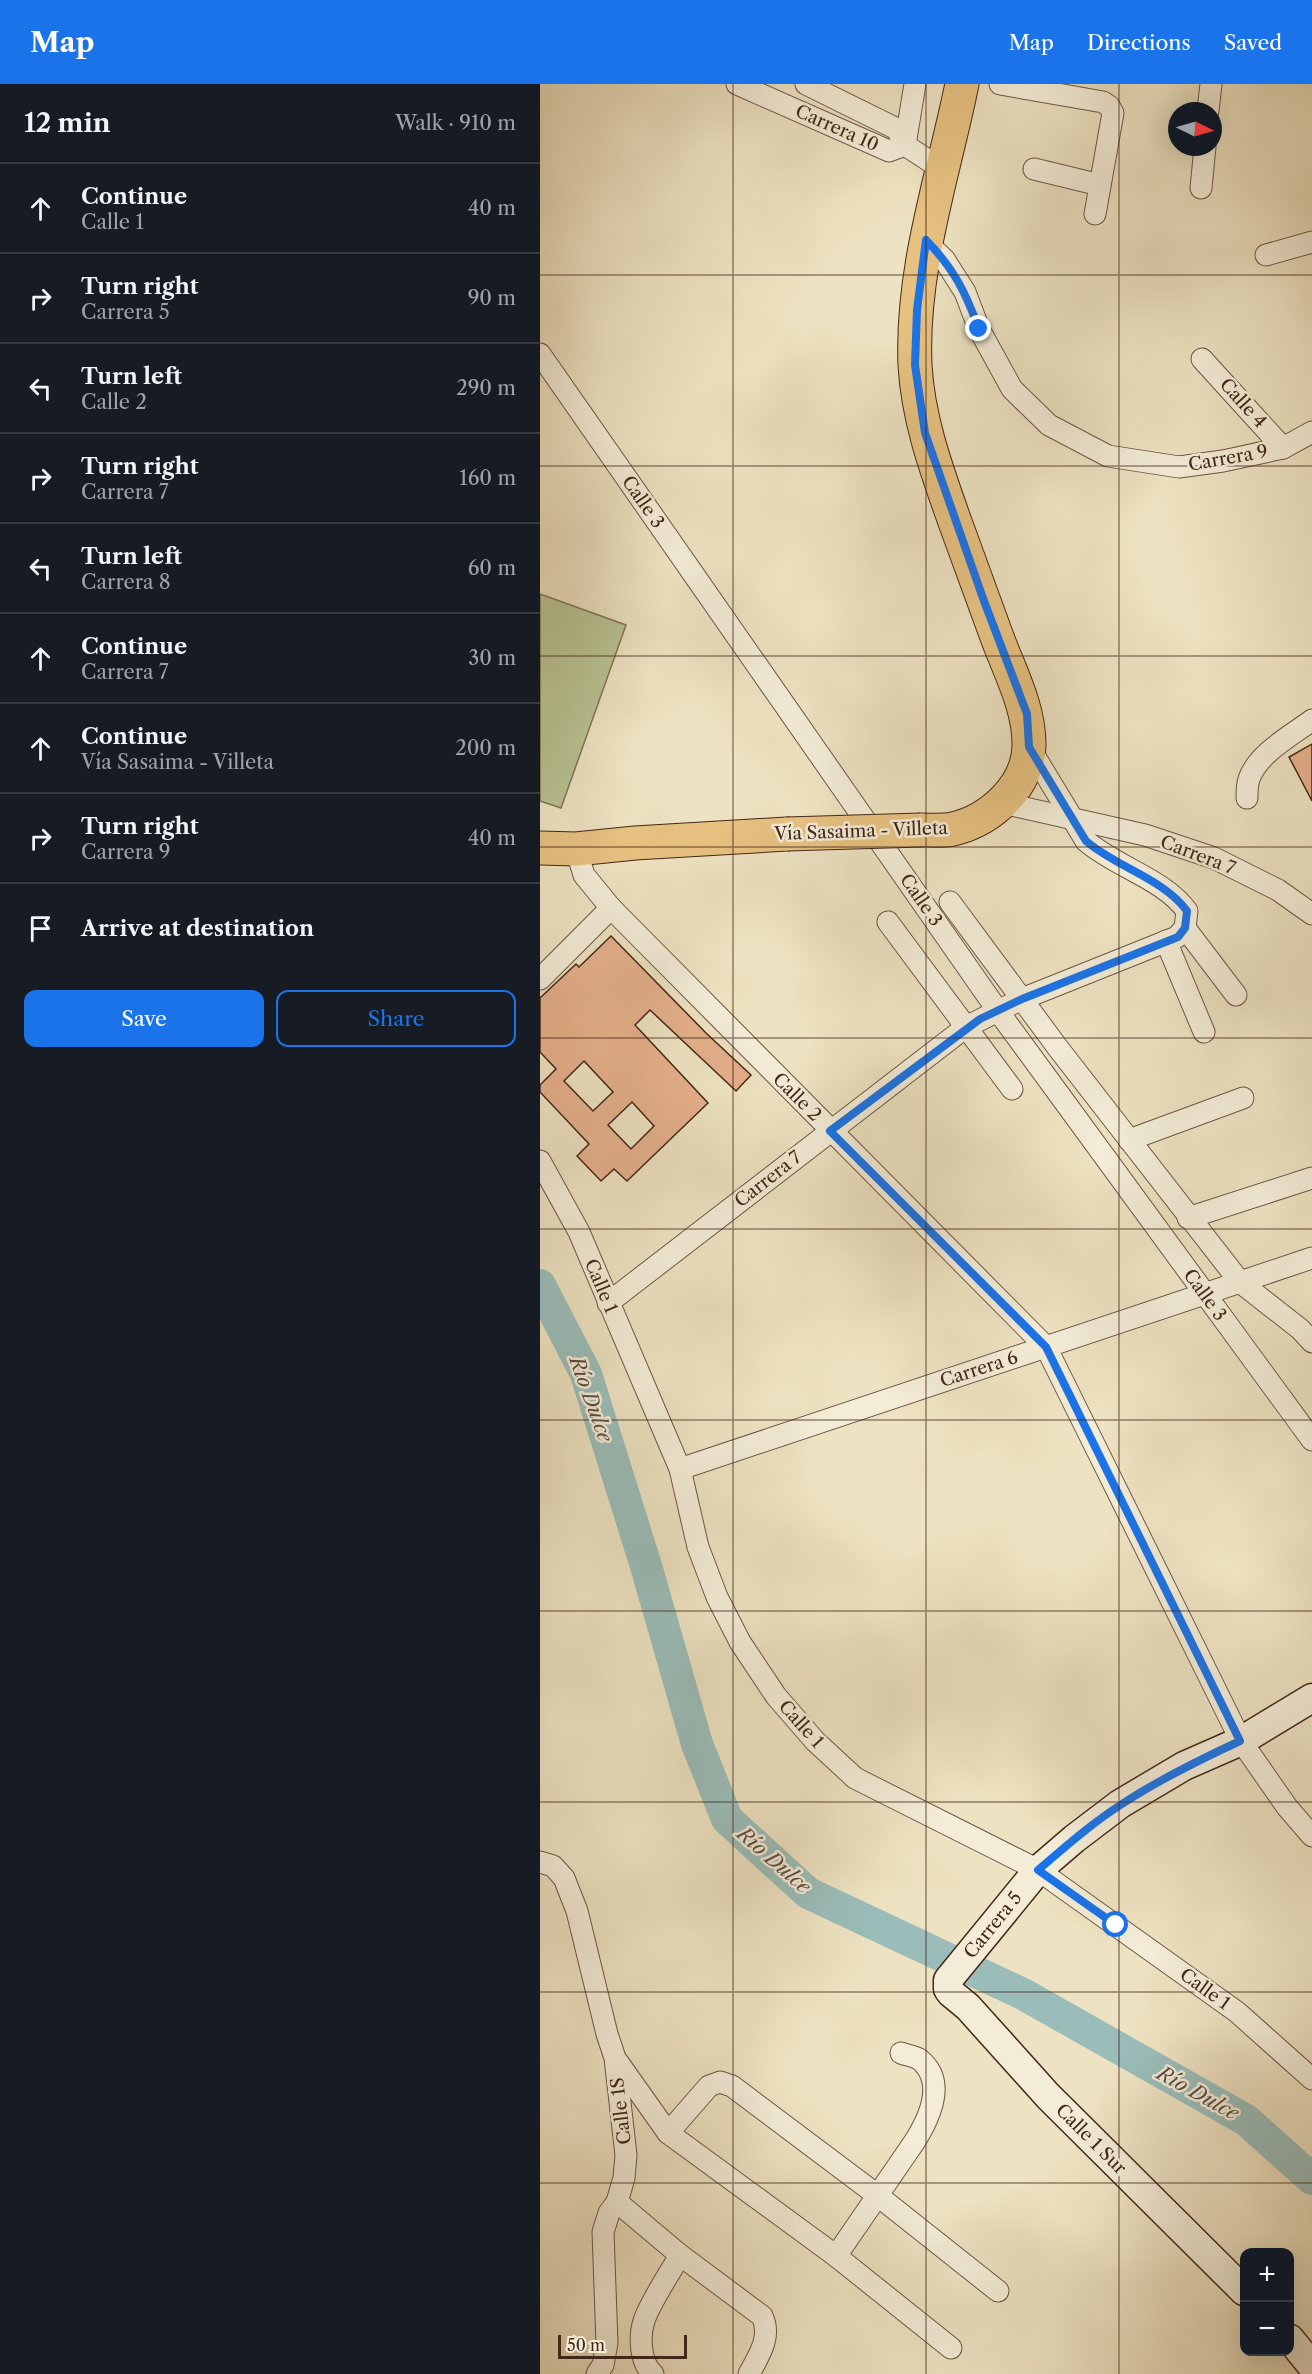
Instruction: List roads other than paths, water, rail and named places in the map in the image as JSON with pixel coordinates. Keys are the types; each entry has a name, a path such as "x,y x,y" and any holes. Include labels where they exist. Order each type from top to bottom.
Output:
{"main road":[{"name":"Vía Sasaima - Villeta","path":"540,848 576,849 635,843 787,834 951,830 981,819 1003,803 1021,775 1029,747 1027,714 953,517 925,433 915,365 917,310 926,240 962,84"}],"street":[{"name":"Carrera 10","path":"737,84 889,151 905,145"},
{"name":"Carrera 10","path":"806,84 897,129 905,145 944,170"},
{"path":"905,145 915,84"},
{"path":"1000,84 1103,102 1109,106 1113,113 1095,214"},
{"path":"1209,102 1211,84"},
{"path":"1201,188 1204,156"},
{"path":"1034,169 1100,185"},
{"name":"Carrera 9","path":"926,240 944,260 965,292 979,329 1012,389 1049,425 1108,456 1179,467 1223,461 1283,448 1312,432"},
{"path":"1266,255 1312,242"},
{"name":"Calle 3","path":"540,354 998,1011 1312,1440"},
{"name":"Calle 4","path":"1202,359 1283,448"},
{"path":"1247,798 1248,781 1255,767 1278,745 1312,720"},
{"path":"1029,747 1086,841 1099,853 1177,897 1187,911 1185,928 1236,995"},
{"name":"Carrera 7","path":"1003,803 1145,835 1214,858 1278,890 1312,914"},
{"name":"Calle 2","path":"576,849 584,875 611,908 1046,1347 1240,1741 1287,1807 1312,1836"},
{"name":"Calle 3","path":"950,902 1188,1218 1240,1282 1300,1329 1312,1342"},
{"path":"540,979 611,908"},
{"path":"888,922 1012,1089"},
{"name":"Carrera 7","path":"608,1303 966,1028 1022,999 1178,937 1185,928"},
{"path":"1166,941 1204,1032"},
{"path":"1129,1140 1243,1098"},
{"name":"Calle 1","path":"540,1161 579,1232 680,1469 698,1547 717,1597 740,1642 776,1696 814,1741 855,1778 1038,1870 1237,2012 1312,2079"},
{"path":"1188,1218 1312,1178"},
{"name":"Carrera 6","path":"680,1469 1312,1258"},
{"name":"Carrera 5","path":"948,1980 1038,1870 1074,1839 1120,1804 1184,1766 1240,1741 1312,1698"},
{"name":"Calle 1S","path":"540,1862 553,1866 564,1878 577,1911 615,2058 626,2155 624,2178 617,2202 609,2213 603,2232 607,2343 603,2365 597,2374"},
{"name":"Calle 1 Sur","path":"948,1980 948,1989 951,1994 968,2007 1048,2096 1240,2286"},
{"path":"836,2256 926,2125 935,2097 932,2075 918,2059 901,2053"},
{"path":"615,2058 668,2133 836,2256 951,2348"},
{"path":"668,2133 710,2086 720,2082 732,2085 998,2291"},
{"path":"617,2202 680,2255 762,2316 766,2324 765,2341 749,2374"},
{"path":"653,2374 649,2370 642,2348 644,2321 680,2255"},
{"path":"1294,2344 1312,2366"}],"waterway":[{"name":"Río Dulce","path":"540,1285 586,1374 646,1566 697,1744 727,1819 808,1893 1023,1994 1246,2120 1312,2179"}]}
